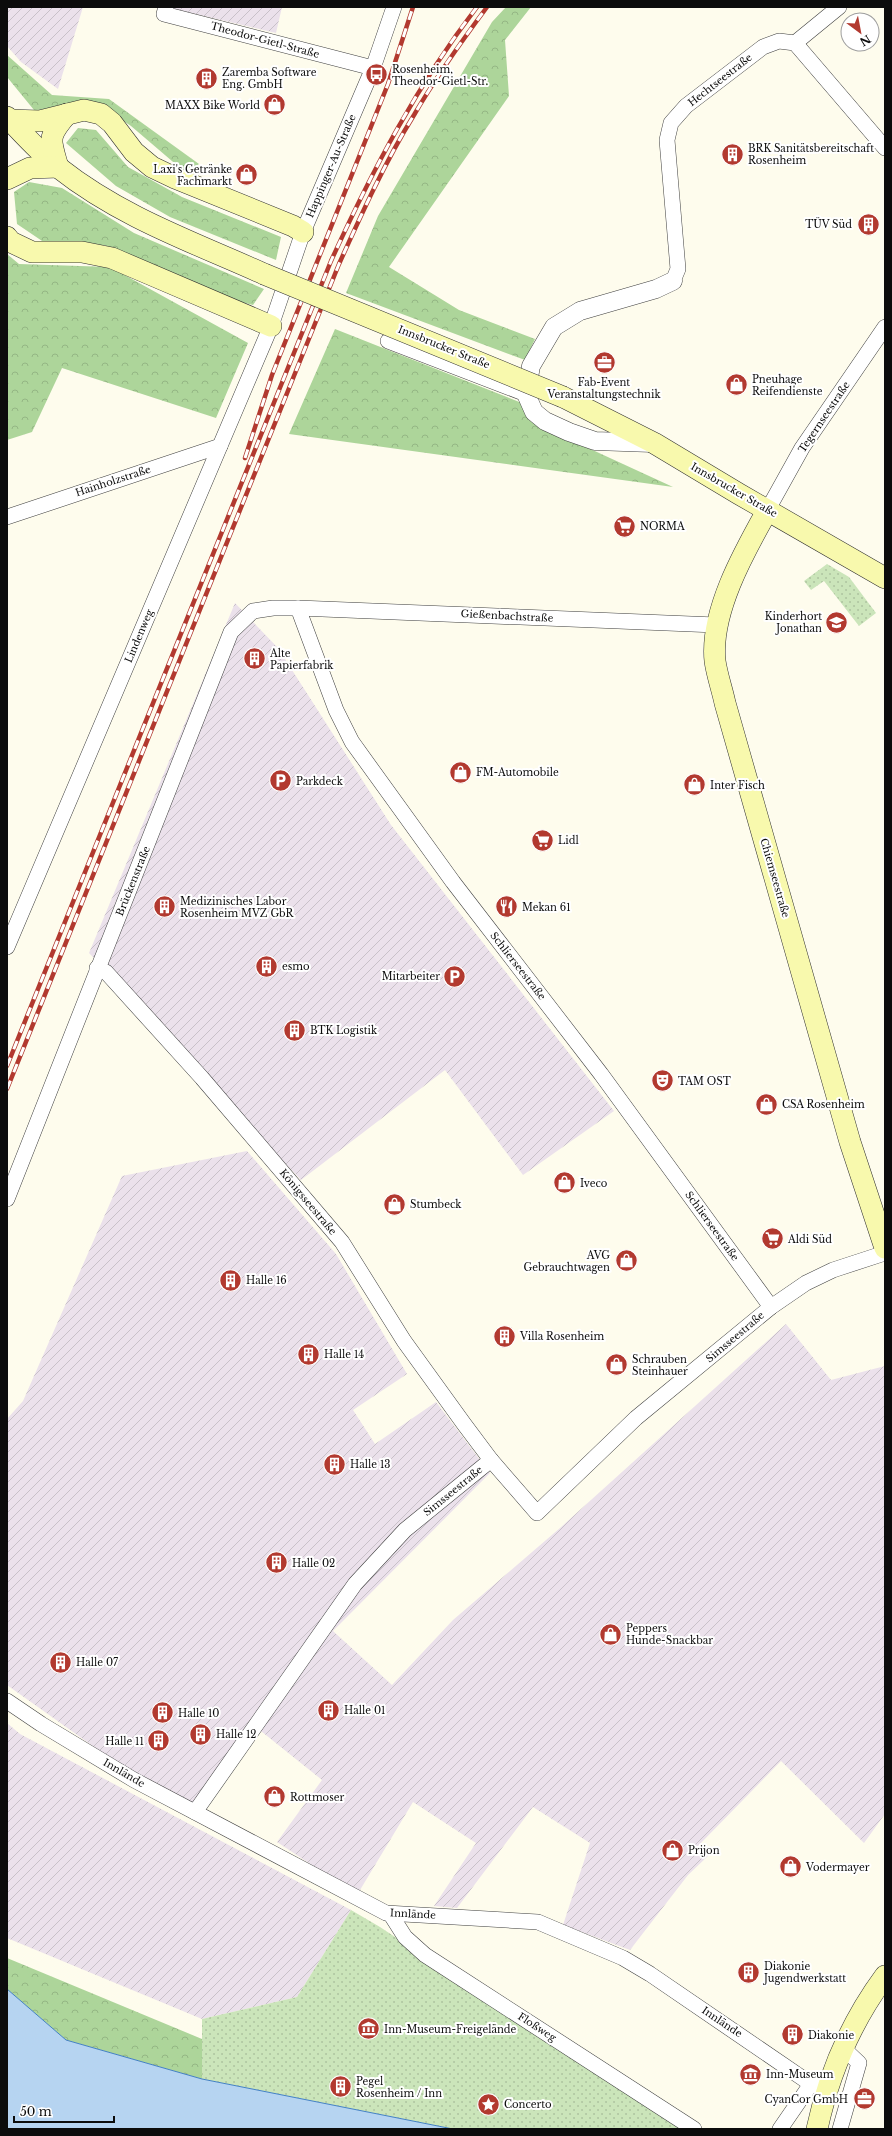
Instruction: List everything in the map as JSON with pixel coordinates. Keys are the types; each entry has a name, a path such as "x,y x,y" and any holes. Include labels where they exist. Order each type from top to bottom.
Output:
{"main road":[{"path":"8,118 40,121 84,110 101,114 112,123 134,152 152,167 175,178 293,226 302,232"},
{"path":"7,179 30,168 58,168 51,143 52,133 67,114"},
{"name":"Innsbrucker Straße","path":"8,118 58,168 115,206 160,230 563,397 654,443 885,578"},
{"path":"7,237 11,242 32,252 82,252 112,258 271,326"},
{"name":"Chiemseestraße","path":"767,510 734,577 716,625 715,661 725,703 850,1142 885,1248"},
{"path":"818,2129 819,2087 867,2000 885,1976"}],"street":[{"name":"Theodor-Gietl-Straße","path":"166,7 164,14 373,68"},
{"name":"Happinger-Au-Straße","path":"271,326 302,232 373,68 394,7"},
{"path":"839,7 795,43 885,148"},
{"name":"Hechtseestraße","path":"673,281 678,269 667,140 671,123 686,106 763,46 779,41 795,43"},
{"path":"654,443 595,441 569,432 545,421 534,412 526,394 532,366 554,327 580,311 656,289 673,281"},
{"name":"Lindenweg","path":"8,944 271,326"},
{"name":"Tegernseestraße","path":"767,510 802,448 885,327"},
{"path":"388,341 526,394"},
{"name":"Hainholzstraße","path":"7,517 220,446"},
{"name":"Brückenstraße","path":"7,1199 231,632 253,611 273,608 298,608"},
{"name":"Gießenbachstraße","path":"298,608 716,625"},
{"name":"Schlierseestraße","path":"298,608 336,710 352,742 454,882 601,1074 771,1306"},
{"name":"Königsseestraße","path":"97,968 106,972 202,1078 342,1242 404,1341 491,1460"},
{"name":"Simsseestraße","path":"195,1812 360,1579 405,1530 491,1460 537,1513 636,1418 771,1306 806,1283 833,1270 885,1253"},
{"name":"Innlände","path":"7,1700 41,1724 134,1780 391,1915 538,1922 623,1958 650,1974 819,2087"},
{"name":"Floßweg","path":"391,1915 405,1937 425,1955 694,2129"},
{"path":"840,2129 860,2063 842,2047"},
{"path":"780,2129 819,2087"}],"shaded area":[{"path":"7,7 83,7 58,89 21,62 7,46"},
{"path":"166,7 282,7 276,33"},
{"path":"235,603 278,648 391,825 614,1111 523,1175 445,1070 301,1180 187,1054 89,953"},
{"path":"247,1151 336,1254 407,1374 353,1410 375,1444 436,1402 490,1473 333,1631 392,1685 453,1620 560,1528 786,1324 831,1380 885,1366 885,1814 864,1843 781,1761 698,1846 708,1856 688,1875 630,1950 563,1925 590,1843 533,1807 457,1908 434,1906 476,1843 413,1802 357,1895 277,1842 322,1780 252,1724 191,1806 111,1759 7,1685 7,1419 23,1401 122,1176"},
{"path":"7,1723 20,1734 351,1910 297,1997 202,2019 7,1938"}],"green space":[{"path":"506,7 531,7 505,40 509,96 389,267 459,310 535,339 525,360 346,293 378,216 492,22"},
{"path":"7,55 52,95 109,99 199,164 186,173 131,126 104,108 34,110 7,77"},
{"path":"78,128 96,130 128,167 182,197 281,237 276,260 170,217 116,186 66,143"},
{"path":"29,182 62,188 134,233 264,289 253,305 218,296 104,245 48,245 17,224 14,192"},
{"path":"7,254 19,264 110,267 248,343 216,418 62,368 32,432 7,440"},
{"path":"335,329 552,415 573,441 673,487 289,434"},
{"path":"827,564 849,577 876,613 859,626 824,581 811,590 804,581"},
{"name":"Inn-Museum-Freigelände","path":"351,1910 380,1927 684,2129 453,2129 202,2079 202,2019 297,1997"},
{"path":"7,1958 202,2039 202,2079 66,2040 7,1989"}],"water":[{"path":"7,1989 66,2040 202,2079 453,2129 7,2129"}],"railway":[{"path":"245,458 272,375 388,84 413,7"},
{"path":"7,1066 331,261 379,162 415,98 455,37 477,7"},
{"path":"7,1089 339,264 374,188 403,133 440,73 487,7"}],"place":[{"name":"Rosenheim, Theodor-Gietl-Str.","path":"377,75"},
{"name":"Zaremba Software Eng. GmbH","path":"207,78"},
{"name":"MAXX Bike World","path":"275,105"},
{"name":"BRK Sanitätsbereitschaft Rosenheim","path":"733,154"},
{"name":"Laxi's Getränke Fachmarkt","path":"247,175"},
{"name":"TÜV Süd","path":"868,224"},
{"name":"Fab-Event Veranstaltungstechnik","path":"604,362"},
{"name":"Pneuhage Reifendienste","path":"737,385"},
{"name":"NORMA","path":"625,526"},
{"name":"Kinderhort Jonathan","path":"837,622"},
{"name":"Alte Papierfabrik","path":"254,659"},
{"name":"FM-Automobile","path":"460,772"},
{"name":"Parkdeck","path":"281,781"},
{"name":"Inter Fisch","path":"695,785"},
{"name":"Lidl","path":"543,840"},
{"name":"Medizinisches Labor Rosenheim MVZ GbR","path":"164,907"},
{"name":"Mekan 61","path":"506,907"},
{"name":"esmo","path":"266,966"},
{"name":"Mitarbeiter","path":"455,976"},
{"name":"BTK Logistik","path":"295,1030"},
{"name":"TAM OST","path":"662,1081"},
{"name":"CSA Rosenheim","path":"766,1104"},
{"name":"Iveco","path":"565,1183"},
{"name":"Stumbeck","path":"394,1204"},
{"name":"Aldi Süd","path":"772,1239"},
{"name":"AVG Gebrauchtwagen","path":"626,1261"},
{"name":"Halle 16","path":"230,1280"},
{"name":"Villa Rosenheim","path":"505,1336"},
{"name":"Halle 14","path":"309,1354"},
{"name":"Schrauben Steinhauer","path":"616,1365"},
{"name":"Halle 13","path":"335,1464"},
{"name":"Halle 02","path":"276,1563"},
{"name":"Peppers Hunde-Snackbar","path":"610,1634"},
{"name":"Halle 07","path":"61,1662"},
{"name":"Halle 01","path":"328,1710"},
{"name":"Halle 10","path":"162,1713"},
{"name":"Halle 12","path":"200,1734"},
{"name":"Halle 11","path":"159,1741"},
{"name":"Rottmoser","path":"274,1797"},
{"name":"Prijon","path":"673,1850"},
{"name":"Vodermayer","path":"791,1867"},
{"name":"Diakonie Jugendwerkstatt","path":"748,1972"},
{"name":"Inn-Museum-Freigelände","path":"368,2029"},
{"name":"Diakonie","path":"793,2035"},
{"name":"Inn-Museum","path":"750,2074"},
{"name":"Pegel Rosenheim / Inn","path":"341,2087"},
{"name":"CyanCor GmbH","path":"864,2099"},
{"name":"Concerto","path":"489,2104"}]}
